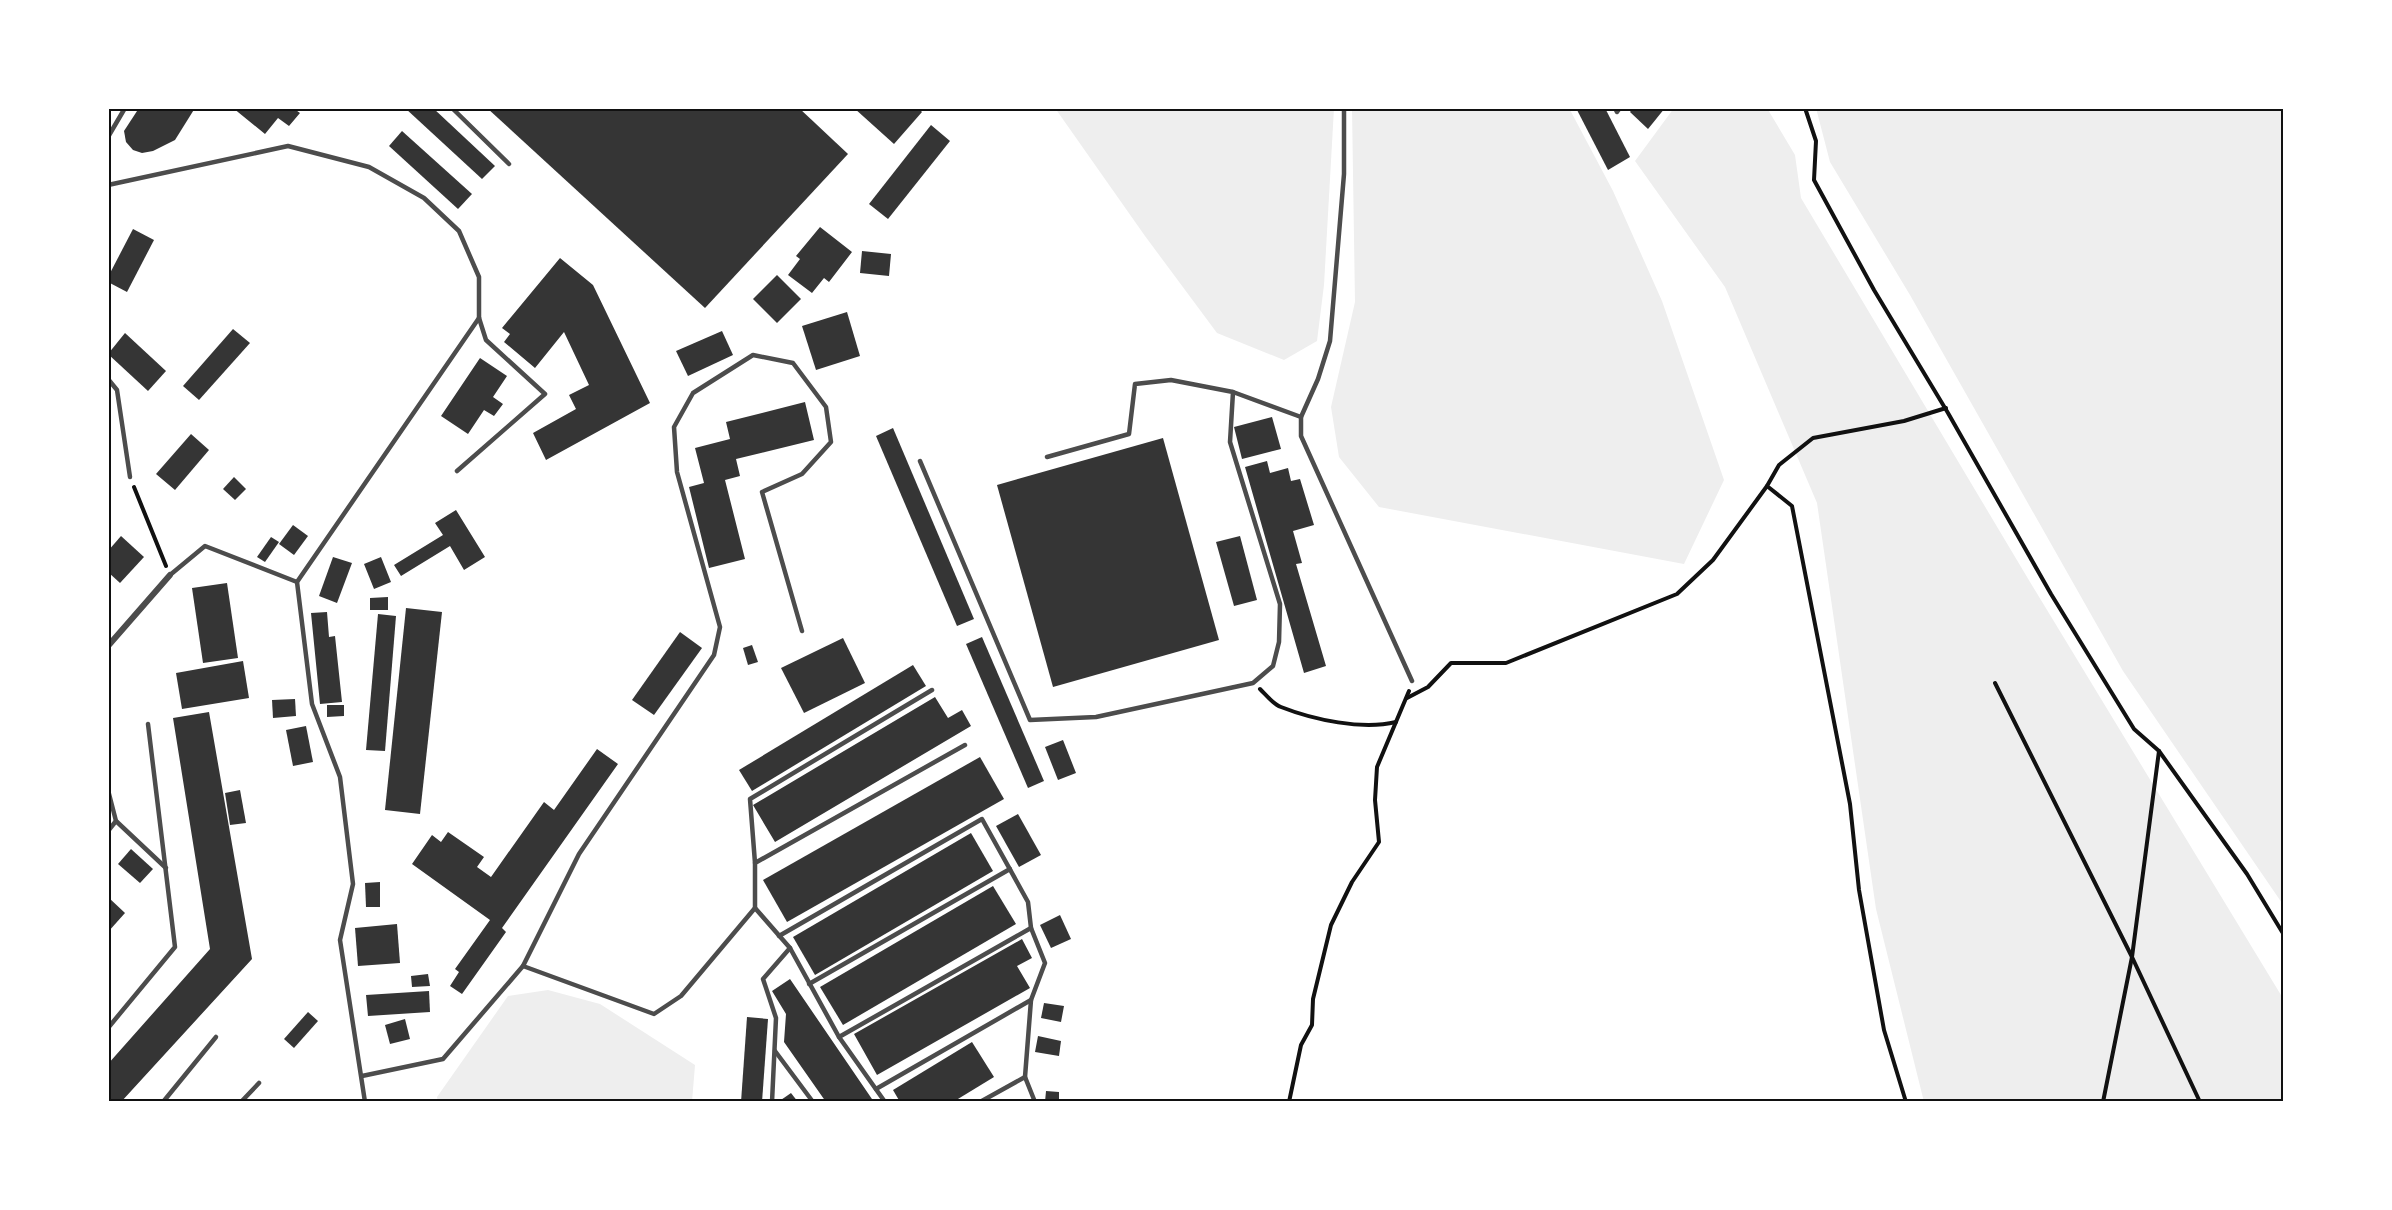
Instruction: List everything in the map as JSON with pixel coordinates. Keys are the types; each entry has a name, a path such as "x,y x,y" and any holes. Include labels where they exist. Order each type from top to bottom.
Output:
{"street":[{"path":"108,646 170,575"}],"lane":[{"path":"108,137 125,108"},
{"path":"452,108 509,164"},
{"path":"1344,108 1344,174 1330,341 1318,379 1301,417 1301,436 1412,681"},
{"path":"1615,108 1617,112 1620,108"},
{"path":"108,185 288,146 369,167 424,198 459,231 479,277 479,318 486,340 545,394 457,471"},
{"path":"366,1102 340,940 353,884 340,777 312,704 297,582 479,318"},
{"path":"362,1076 443,1059 523,966 579,854 714,655 720,627 678,472 674,427 693,393 753,355 793,363 826,407 831,442 802,474 762,492 802,631"},
{"path":"108,379 117,390 130,477"},
{"path":"1047,458 1129,434 1135,384 1171,380 1233,392 1301,417"},
{"path":"920,461 1030,720 1096,717 1253,683 1273,666 1279,642 1280,604 1230,442 1233,392"},
{"path":"170,575 205,546 297,582"},
{"path":"523,966 654,1014 681,996 754,908 755,863 750,799 932,690"},
{"path":"108,1028 175,947 148,724"},
{"path":"755,863 964,746"},
{"path":"108,790 116,821 166,868"},
{"path":"779,936 982,819 1028,902 1031,928 1045,963 1031,1000 1025,1077 1035,1102"},
{"path":"108,831 116,821"},
{"path":"809,984 1010,869"},
{"path":"754,908 790,948 839,1037 885,1102"},
{"path":"839,1037 1031,928"},
{"path":"772,1102 776,1018 763,979 790,948"},
{"path":"876,1089 1031,1000"},
{"path":"163,1102 216,1037"},
{"path":"776,1051 813,1102"},
{"path":"980,1102 1025,1077"},
{"path":"241,1102 259,1083"}],"path":[{"path":"1805,108 1816,141 1814,180 1874,291 1946,408 2051,594 2134,729 2159,751 2247,874 2284,935"},
{"path":"1406,698 1428,687 1451,663 1506,663 1677,594 1713,560 1767,486 1779,465 1813,438 1904,422 1946,408"},
{"path":"130,477 170,575"},
{"path":"1767,486 1792,506 1850,804 1859,890 1884,1030 1906,1102"},
{"path":"1289,1102 1301,1045 1312,1024 1313,999 1331,925 1352,882 1379,842 1375,800 1377,767 1412,681"},
{"path":"1253,683 1279,706 1352,724 1375,727 1396,722"},
{"path":"1995,683 2132,957 2200,1102"},
{"path":"2103,1102 2132,957 2159,751"}],"shaded area":[{"path":"1055,108 1334,108 1324,285 1317,341 1284,360 1217,333"},
{"path":"1352,108 1569,108 1613,191 1662,301 1724,480 1684,564 1379,507 1339,457 1331,407 1355,302"},
{"path":"1674,108 1767,108 1795,155 1801,198 2030,582 2284,1000 2284,1102 1924,1102 1876,909 1817,503 1725,287 1635,161"},
{"path":"1816,108 2284,108 2284,906 2123,671 1910,295 1830,162"},
{"path":"548,990 600,1004 695,1065 692,1102 438,1102 437,1097 508,996"}],"building":[{"path":"139,108 195,108 175,140 153,151 142,153 133,150 126,142 124,131"},
{"path":"233,108 293,108 300,113 289,126 278,118 265,134"},
{"path":"405,108 433,108 495,166 482,179"},
{"path":"487,108 799,108 848,154 705,308"},
{"path":"854,108 918,108 922,112 894,144"},
{"path":"1576,108 1605,108 1630,157 1608,170"},
{"path":"1633,108 1665,108 1648,129 1630,112"},
{"path":"931,125 950,141 888,219 869,204"},
{"path":"402,131 472,194 458,209 389,146"},
{"path":"820,227 852,252 829,282 824,278 812,293 788,275 800,259 796,256"},
{"path":"133,229 154,240 127,292 108,282 108,277"},
{"path":"862,251 891,254 889,276 860,273"},
{"path":"560,258 593,285 650,403 546,460 533,433 576,409 569,395 589,385 564,332 535,368 504,342 510,334 502,328"},
{"path":"777,275 801,299 777,323 753,299"},
{"path":"847,312 860,356 816,370 802,326"},
{"path":"233,329 250,343 199,400 183,386"},
{"path":"722,331 733,355 688,376 676,351"},
{"path":"125,333 166,371 148,391 108,354"},
{"path":"480,358 507,376 493,397 503,404 494,416 484,410 468,434 441,416"},
{"path":"805,402 814,440 736,459 740,476 725,480 745,559 709,568 689,487 704,483 695,448 730,439 726,422"},
{"path":"1272,417 1281,449 1242,459 1234,427"},
{"path":"893,428 974,619 957,626 876,436"},
{"path":"191,434 209,450 175,490 156,474"},
{"path":"1163,438 1219,640 1053,687 997,485"},
{"path":"1267,461 1270,473 1288,468 1291,481 1300,479 1314,525 1293,531 1302,563 1296,564 1326,666 1304,673 1245,467"},
{"path":"234,477 246,489 235,500 223,489"},
{"path":"456,510 485,557 464,570 450,546 401,576 394,565 443,535 435,523"},
{"path":"293,525 308,536 294,555 279,544"},
{"path":"121,536 144,557 120,583 108,572 108,551"},
{"path":"1240,536 1257,600 1234,606 1216,542"},
{"path":"271,537 279,542 265,562 257,557"},
{"path":"333,557 352,563 337,603 319,596"},
{"path":"381,557 391,582 374,589 364,564"},
{"path":"227,583 238,658 203,663 192,588"},
{"path":"388,597 388,610 370,610 370,598"},
{"path":"406,608 442,612 420,814 385,810"},
{"path":"327,612 329,637 335,636 342,702 320,704 311,613"},
{"path":"378,614 396,616 385,751 366,750"},
{"path":"680,632 702,648 654,715 632,700"},
{"path":"982,637 1044,781 1028,788 966,644"},
{"path":"843,638 865,683 804,713 781,668"},
{"path":"752,645 758,662 748,665 743,648"},
{"path":"243,661 249,698 182,709 176,673"},
{"path":"913,665 926,686 752,791 739,770"},
{"path":"935,697 948,718 962,710 971,726 775,842 753,805"},
{"path":"295,699 296,716 273,718 272,700"},
{"path":"327,705 344,705 344,716 327,717"},
{"path":"209,712 252,959 121,1102 108,1102 108,1064 210,949 173,718"},
{"path":"306,726 313,762 293,766 286,730"},
{"path":"1063,740 1076,773 1058,780 1045,747"},
{"path":"597,749 618,764 502,928 506,932 462,994 450,986 459,972 455,969 490,920 412,864 432,835 441,842 448,832 484,857 477,867 491,877 544,802 554,810"},
{"path":"980,757 1004,799 787,922 763,880"},
{"path":"240,790 246,823 230,825 225,793"},
{"path":"1018,814 1041,855 1019,867 996,826"},
{"path":"971,833 993,871 815,975 793,937"},
{"path":"131,849 153,869 140,883 118,864"},
{"path":"380,882 380,907 366,907 365,883"},
{"path":"993,886 1016,924 843,1025 820,987"},
{"path":"108,897 125,913 108,932"},
{"path":"1060,915 1071,939 1051,948 1040,925"},
{"path":"397,924 400,963 358,966 355,928"},
{"path":"1022,939 1032,958 1017,966 1030,988 877,1075 854,1034"},
{"path":"428,974 430,986 412,987 411,976"},
{"path":"790,979 874,1102 826,1102 784,1042 786,1014 772,991"},
{"path":"429,991 430,1012 368,1016 366,995"},
{"path":"1044,1003 1064,1006 1061,1022 1041,1018"},
{"path":"308,1012 318,1021 294,1048 284,1039"},
{"path":"747,1017 768,1019 762,1102 741,1102"},
{"path":"405,1019 410,1039 390,1044 385,1025"},
{"path":"1038,1036 1061,1041 1059,1056 1035,1052"},
{"path":"972,1042 994,1077 953,1102 900,1102 893,1090"},
{"path":"1046,1091 1059,1092 1059,1102 1045,1102"},
{"path":"791,1093 798,1102 778,1102"}]}
